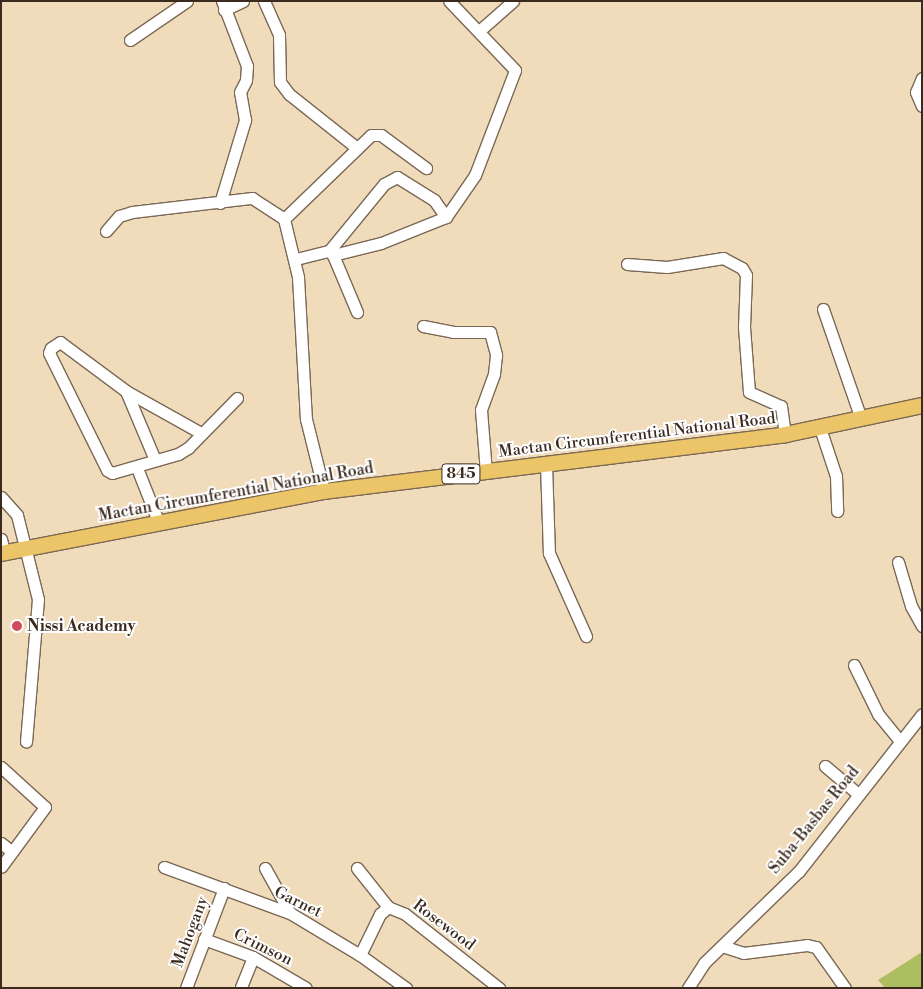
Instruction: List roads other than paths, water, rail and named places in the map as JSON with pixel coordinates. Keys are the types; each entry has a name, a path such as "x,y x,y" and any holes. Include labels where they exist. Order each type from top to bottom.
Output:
{"main road":[{"name":"Mactan Circumferential National Road","path":"2,548 27,547 324,491 785,434 819,425 861,420 922,405"}],"street":[{"path":"130,40 187,1"},
{"path":"220,203 245,120 240,92 246,80 247,66 236,32 223,5 243,1"},
{"path":"264,1 279,35 280,82 289,94 357,148"},
{"path":"296,259 381,244 446,217 475,175 515,70 449,1"},
{"path":"479,31 513,1"},
{"path":"922,78 916,92 922,106"},
{"path":"284,219 371,135 381,136 426,168"},
{"path":"331,253 384,184 397,177 434,200 446,217"},
{"path":"106,231 119,216 132,212 252,198 284,219 296,259 306,420 324,491"},
{"path":"331,253 357,312"},
{"path":"627,264 666,267 723,258 742,268 746,275 748,391 781,406 785,434"},
{"path":"823,309 861,420"},
{"path":"423,326 452,332 490,332 496,355 480,418 486,472"},
{"path":"201,433 126,391 60,342 51,348 49,353 107,470 112,473 137,468 155,460 178,454 201,433 237,398"},
{"path":"126,391 155,460"},
{"path":"819,425 836,476 838,511"},
{"path":"546,464 549,553 586,636"},
{"path":"137,468 158,521"},
{"path":"1,497 17,515 27,547 38,599 26,741"},
{"path":"898,562 911,606 922,626"},
{"path":"854,665 878,714 898,740"},
{"name":"Suba-Basbas Road","path":"688,988 704,963 799,871 898,740 922,714"},
{"path":"825,766 858,794"},
{"path":"1,767 45,806 1,866"},
{"path":"1,843 12,852"},
{"name":"Garnet","path":"164,867 290,913 360,955 406,988"},
{"path":"265,868 290,913"},
{"path":"357,868 388,907"},
{"name":"Mahogany","path":"186,988 224,888"},
{"name":"Rosewood","path":"360,955 380,914 388,907 405,914 499,988"},
{"name":"Crimson","path":"204,939 254,957 306,988"},
{"path":"722,946 743,953 807,945 816,947 845,988"},
{"path":"241,987 254,957"}],"place":[{"name":"Nissi Academy","path":"17,626"}]}
